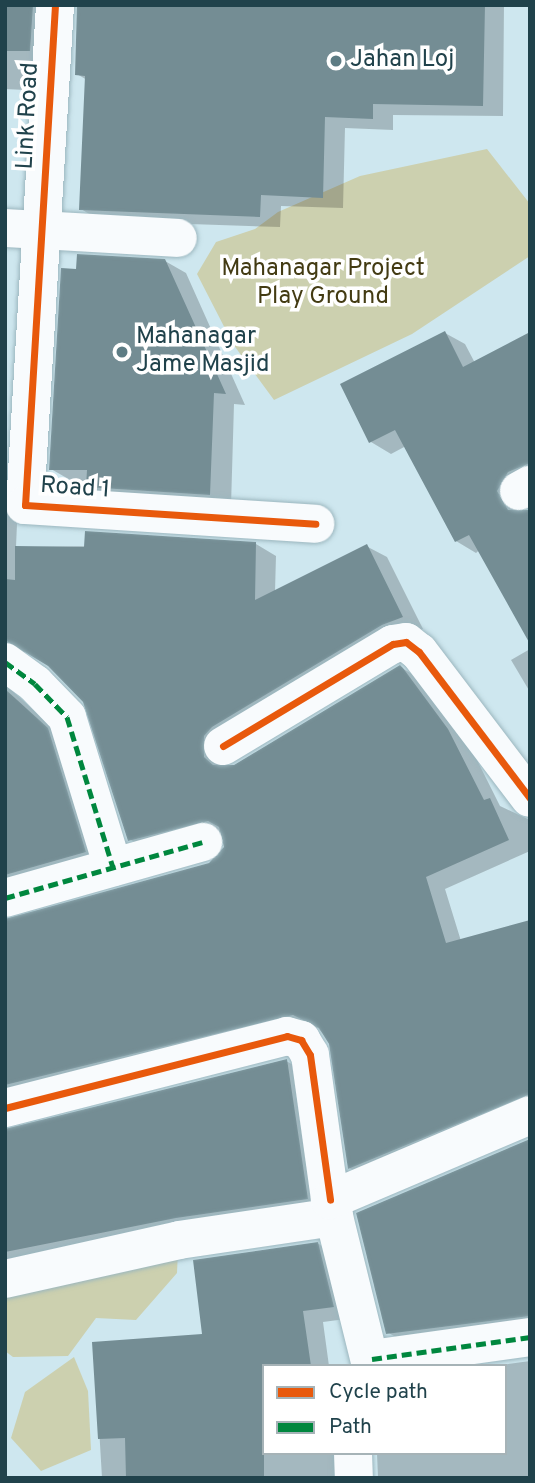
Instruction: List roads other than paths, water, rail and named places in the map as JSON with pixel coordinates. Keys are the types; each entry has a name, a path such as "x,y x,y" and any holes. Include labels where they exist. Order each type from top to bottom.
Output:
{"street":[{"name":"Link Road","path":"24,229 55,5"},
{"path":"24,229 178,238"},
{"name":"Road 1","path":"24,229 25,505 315,524"},
{"path":"223,746 393,644 406,642 419,652 530,798"},
{"path":"5,662 35,684 67,717 113,867"},
{"path":"5,898 203,842"},
{"path":"5,1108 287,1036 301,1040 310,1055 332,1208 371,1362 530,1337"},
{"path":"5,1279 332,1208 530,1115"},
{"path":"353,1455 354,1478"}],"place":[{"name":"Jahan Loj","path":"336,61"},
{"name":"Mahanagar Jame Masjid","path":"122,352"}],"park label":[{"name":"Mahanagar Project Play Ground","path":"323,284"}]}
